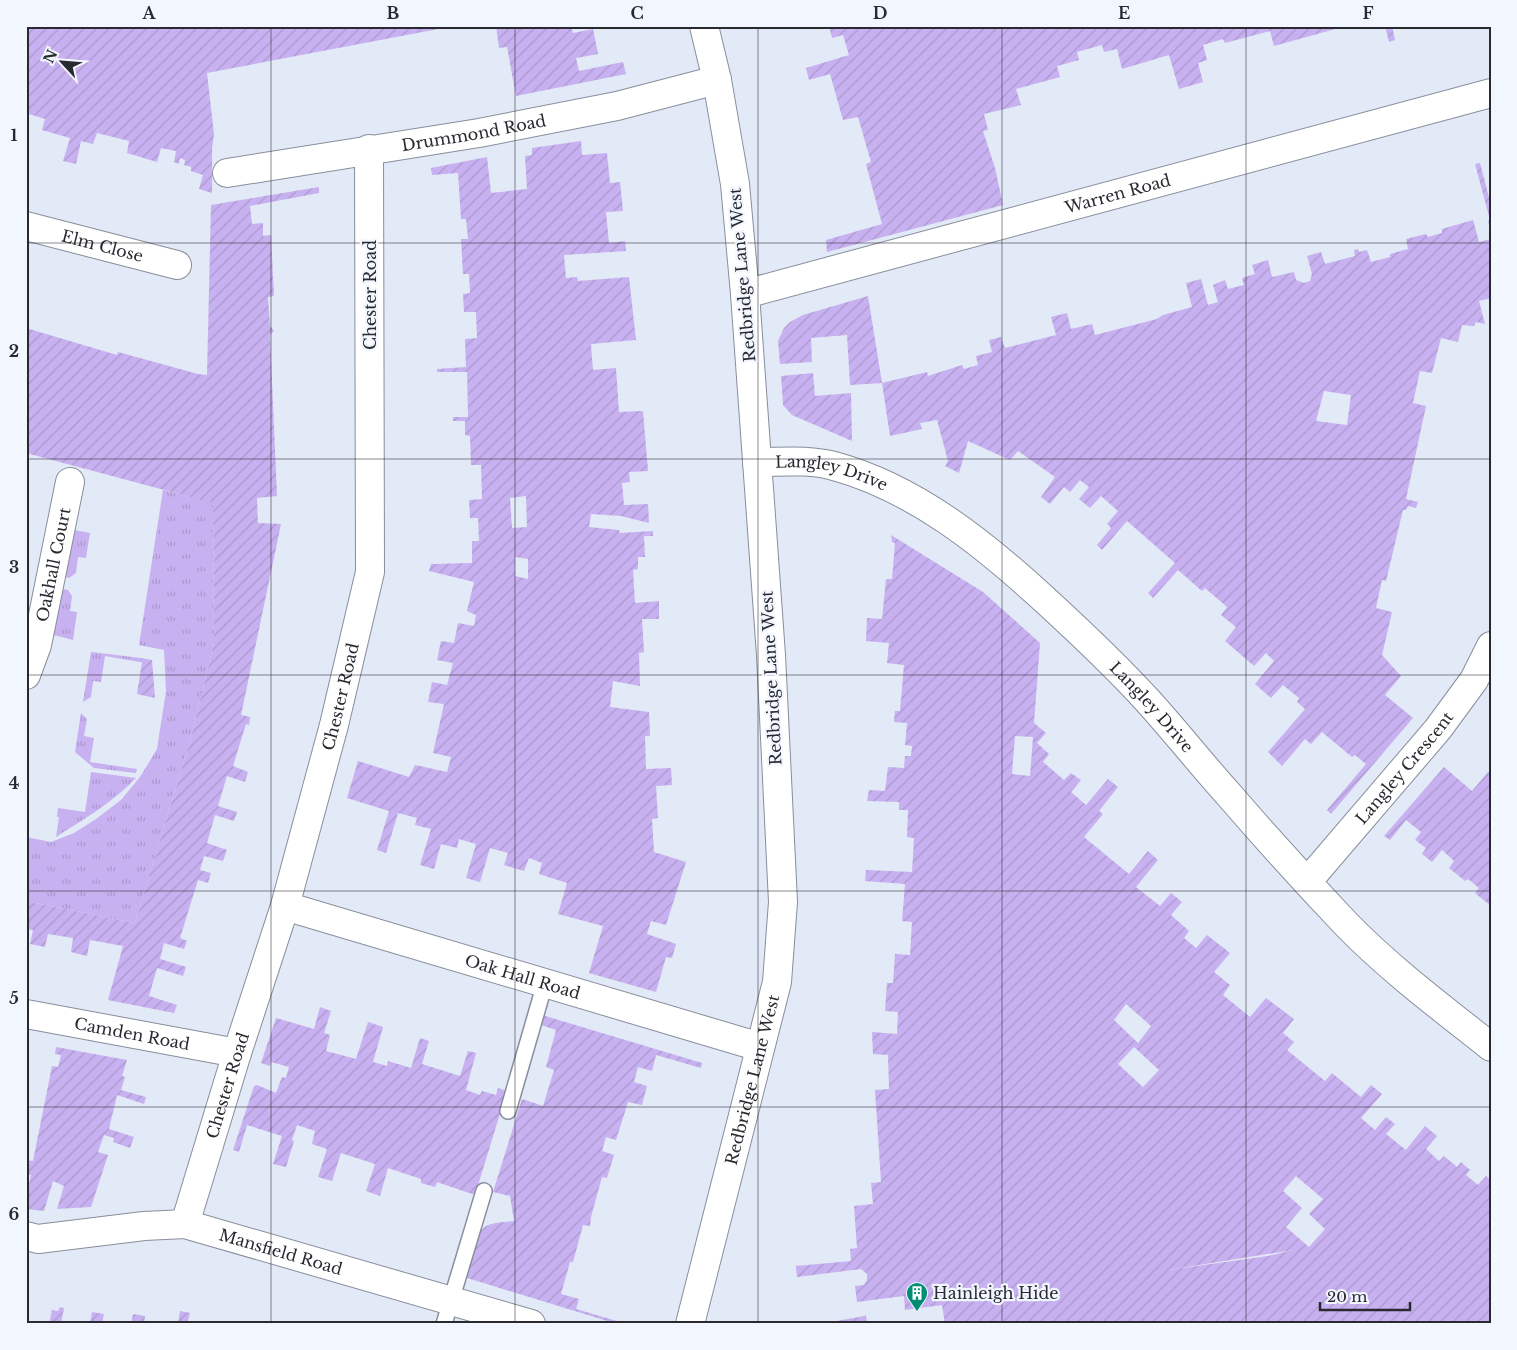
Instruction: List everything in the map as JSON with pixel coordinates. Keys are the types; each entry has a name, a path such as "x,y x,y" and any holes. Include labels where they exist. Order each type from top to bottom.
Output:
{"street":[{"name":"Redbridge Lane West","path":"690,1324 776,982 783,902 771,655 745,294 735,184 718,80 704,26"},
{"name":"Drummond Road","path":"226,173 488,131 617,106 718,80"},
{"name":"Warren Road","path":"745,294 1490,94"},
{"name":"Chester Road","path":"185,1224 284,906 334,725 370,572 370,149"},
{"name":"Elm Close","path":"26,226 177,265"},
{"name":"Langley Drive","path":"757,462 795,462 832,465 866,477 936,513 972,538 1057,611 1141,694 1307,882 1380,958 1491,1047"},
{"name":"Oakhall Court","path":"26,675 37,646 70,482"},
{"name":"Langley Crescent","path":"1307,882 1438,729 1474,680 1491,646"},
{"name":"Oak Hall Road","path":"284,906 760,1047"},
{"name":"Camden Road","path":"26,1014 237,1054"},
{"name":"Mansfield Road","path":"26,1236 38,1239 144,1226 185,1224 447,1312 531,1324"}],"lane":[{"path":"508,1111 545,983"},
{"path":"447,1312 484,1191"}],"green space":[{"path":"26,26 454,26 207,73 214,134 212,193 199,189 203,175 191,171 191,167 184,165 185,160 180,158 179,164 174,162 176,151 161,148 157,162 127,153 129,141 97,133 93,144 81,141 76,164 63,161 70,138 42,130 45,119 26,113"},
{"path":"496,26 571,26 573,33 593,29 598,54 576,58 579,71 623,62 626,74 516,96 507,47 499,48"},
{"path":"829,26 1346,26 1274,46 1270,31 1225,43 1223,39 1203,45 1207,60 1198,63 1203,82 1179,89 1169,55 1122,69 1117,49 1104,52 1102,45 1077,52 1079,60 1057,66 1060,77 1016,89 1021,105 984,114 988,130 983,131 995,168 1003,205 827,252 826,240 882,224 866,164 871,162 858,117 843,120 830,74 809,80 806,68 849,55 843,35 832,38"},
{"path":"1385,26 1392,26 1395,40 1389,42"},
{"path":"581,141 582,155 607,153 610,183 620,182 623,211 606,212 609,243 625,241 626,251 564,255 566,278 577,277 578,281 629,277 636,340 591,344 593,370 616,368 619,412 643,411 648,471 629,472 630,482 622,483 624,505 648,504 649,523 621,516 591,514 589,527 619,530 620,533 653,531 653,536 644,536 645,557 638,557 638,569 633,570 635,603 659,601 659,619 642,619 644,652 639,653 640,686 613,681 610,707 649,712 650,736 645,736 646,769 671,768 672,785 656,786 658,818 652,819 654,852 686,862 666,925 651,921 647,934 676,944 672,958 666,957 656,992 589,973 603,926 558,914 567,883 539,874 542,863 529,858 524,871 504,865 508,853 490,848 480,882 466,878 476,844 459,839 457,848 441,844 434,869 420,865 431,829 415,825 417,818 398,813 386,853 377,850 389,811 347,798 358,761 409,777 415,765 447,772 451,757 433,753 444,704 428,702 432,682 447,685 453,663 437,660 441,641 454,643 458,623 474,626 476,615 467,611 474,582 429,571 431,564 472,563 472,541 479,541 478,518 470,518 469,500 482,499 481,465 471,465 470,436 465,435 465,421 453,421 453,417 468,417 467,372 437,372 437,369 466,367 465,339 477,338 476,312 464,312 463,294 470,293 469,274 463,274 461,239 468,239 466,219 461,219 458,173 432,175 431,168 487,157 491,193 527,189 525,156 532,155 532,148","holes":["526,496 527,527 512,528 510,498","515,557 528,559 528,579 515,576"]},
{"path":"1480,163 1491,205 1491,232 1488,221 1490,220 1475,164"},
{"path":"319,187 319,193 250,206 252,224 263,223 263,236 271,235 274,296 268,297 270,326 274,331 270,335 277,496 257,498 258,523 281,524 241,715 250,717 249,725 246,724 233,766 248,772 245,782 227,776 218,806 237,812 234,821 215,815 207,843 227,850 223,861 204,856 200,870 211,873 208,883 198,880 180,938 187,941 184,949 164,943 160,959 186,967 183,976 157,968 149,996 177,1005 174,1013 108,1000 123,946 90,940 87,956 71,952 73,938 48,934 45,947 30,944 33,930 26,929 26,901 135,923 191,737 214,643 213,503 26,453 26,328 117,355 118,352 207,375 211,205"},
{"path":"1473,220 1479,242 1491,239 1491,298 1479,301 1485,324 1476,322 1474,326 1462,325 1458,342 1441,338 1432,373 1420,371 1413,403 1426,406 1406,499 1418,502 1416,508 1408,506 1406,510 1403,510 1386,581 1382,580 1376,608 1392,612 1382,655 1401,676 1385,695 1413,718 1331,814 1327,810 1366,764 1355,755 1352,757 1322,732 1311,744 1305,739 1282,766 1268,752 1305,709 1297,702 1299,698 1283,685 1271,698 1255,684 1274,661 1266,653 1254,666 1225,641 1236,627 1221,615 1227,607 1205,588 1202,591 1178,570 1153,598 1148,593 1175,563 1127,521 1102,550 1097,545 1111,528 1107,524 1118,511 1101,496 1090,508 1079,499 1089,487 1080,480 1070,492 1064,487 1050,504 1041,497 1055,477 1018,451 1010,460 968,441 959,473 945,466 948,461 937,420 920,423 922,429 890,436 882,383 927,372 928,376 962,365 964,369 978,365 976,356 992,352 989,340 1001,337 1005,348 1056,335 1051,317 1067,313 1071,329 1092,324 1095,335 1157,319 1163,315 1192,307 1186,283 1201,279 1208,305 1218,302 1213,285 1225,280 1228,289 1244,285 1242,278 1255,274 1252,265 1268,260 1272,277 1294,272 1296,280 1304,283 1310,281 1312,274 1307,256 1321,252 1325,264 1355,256 1354,250 1358,249 1359,252 1367,250 1371,262 1390,257 1390,254 1408,249 1406,239 1426,234 1428,237 1442,233 1442,229","holes":["1324,391 1351,395 1347,425 1316,421"]},
{"path":"868,296 882,383 850,385 847,335 811,338 812,362 780,364 778,341 784,328 790,322 803,315"},
{"path":"813,373 815,396 851,393 852,441 792,415 783,405 781,376"},
{"path":"163,490 213,502 214,643 191,737 135,923 26,901 26,837 51,842 74,833 96,819 121,800 140,777 157,749 166,691 164,650 139,645"},
{"path":"70,529 90,533 86,558 78,557 76,573 69,578 61,576"},
{"path":"891,535 983,592 1040,643 1034,723 1046,733 1037,743 1049,754 1043,762 1064,780 1071,773 1081,780 1071,792 1086,805 1108,779 1118,787 1099,811 1103,814 1084,837 1129,874 1148,851 1158,860 1136,887 1160,906 1171,893 1182,902 1171,915 1189,931 1184,938 1196,948 1207,935 1230,953 1214,972 1230,985 1223,995 1250,1017 1266,998 1294,1019 1283,1033 1294,1042 1287,1050 1325,1081 1332,1073 1361,1097 1371,1085 1382,1094 1361,1118 1375,1130 1386,1117 1395,1124 1386,1134 1406,1150 1425,1126 1437,1136 1426,1149 1439,1161 1444,1156 1457,1167 1461,1162 1470,1170 1466,1175 1478,1185 1486,1176 1491,1180 1491,1324 945,1324 942,1305 905,1310 904,1296 857,1302 855,1286 864,1285 867,1280 867,1274 861,1269 797,1277 796,1266 851,1261 850,1249 857,1248 854,1206 873,1204 871,1183 881,1182 875,1090 889,1089 888,1055 873,1054 872,1032 897,1034 898,1012 885,1011 887,983 893,983 895,954 910,955 912,922 902,921 905,884 865,881 866,870 912,872 914,838 907,837 908,810 899,810 899,802 867,801 869,790 885,791 888,767 904,768 905,756 911,756 912,746 905,745 907,723 894,722 895,711 900,711 904,665 887,663 889,643 866,641 867,618 882,619 886,579 892,579 895,543 892,542","holes":["1015,736 1033,737 1030,776 1012,774","1126,1004 1151,1026 1138,1043 1114,1020","1134,1047 1159,1070 1143,1087 1118,1064","1296,1176 1323,1199 1309,1214 1325,1229 1309,1247 1286,1227 1302,1208 1283,1191","1293,1250 1268,1256 1168,1270"]},
{"path":"58,588 68,590 72,596 70,611 77,612 73,640 50,634"},
{"path":"91,652 141,658 140,662 105,656 101,682 93,681 91,697 83,702"},
{"path":"141,658 152,660 155,698 137,694"},
{"path":"81,713 87,719 84,736 94,738 90,762 137,769 136,773 94,768 75,752"},
{"path":"1444,767 1472,791 1488,772 1491,774 1491,906 1475,893 1479,888 1468,879 1465,881 1449,868 1454,861 1442,850 1432,862 1422,854 1426,848 1415,840 1421,832 1406,820 1390,840 1384,836"},
{"path":"91,772 136,778 108,803 56,837 59,817 57,817 58,808 85,812"},
{"path":"320,1007 331,1011 324,1033 330,1035 326,1051 356,1059 368,1022 383,1027 373,1062 387,1066 388,1061 411,1068 420,1038 429,1041 422,1064 460,1076 468,1051 476,1053 466,1090 480,1095 482,1091 496,1095 498,1088 507,1091 475,1195 437,1182 435,1187 421,1183 421,1179 388,1168 380,1196 366,1191 375,1164 341,1153 332,1181 318,1177 327,1149 312,1144 315,1131 297,1125 286,1167 273,1164 282,1136 247,1125 239,1152 233,1150 254,1086 257,1085 276,1093 282,1077 286,1078 289,1067 271,1062 270,1066 261,1063 276,1018 314,1029"},
{"path":"542,1015 702,1063 701,1068 656,1055 652,1071 638,1067 634,1082 647,1086 642,1105 628,1102 616,1140 606,1137 602,1151 614,1155 607,1178 602,1177 590,1226 583,1225 573,1262 570,1262 561,1294 579,1299 576,1309 627,1324 617,1324 464,1277 475,1242 482,1230 486,1226 493,1224 514,1221 510,1196 493,1192 522,1099 543,1106 554,1070 546,1067 556,1030 541,1025"},
{"path":"56,1047 127,1060 122,1076 125,1077 121,1090 146,1097 144,1104 117,1095 109,1129 134,1137 130,1148 113,1142 114,1138 104,1135 98,1152 108,1155 91,1207 57,1209 64,1186 53,1181 44,1211 26,1209 26,1198 31,1175 26,1174 26,1160 33,1161 52,1066 58,1067 61,1055 55,1054"},
{"path":"60,1307 64,1308 61,1324 49,1324 52,1310 58,1311"},
{"path":"180,1311 190,1313 187,1324 178,1324"},
{"path":"92,1312 104,1314 102,1324 90,1324"},
{"path":"133,1314 145,1316 144,1324 131,1324"},
{"path":"866,1315 867,1324 820,1324 864,1316"}],"place":[{"name":"Hainleigh Hide","path":"917,1312"}]}
